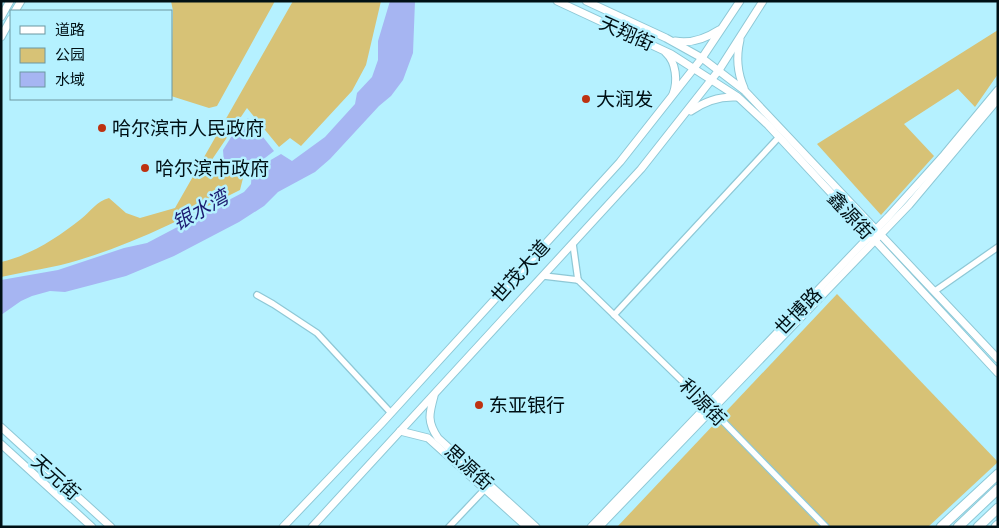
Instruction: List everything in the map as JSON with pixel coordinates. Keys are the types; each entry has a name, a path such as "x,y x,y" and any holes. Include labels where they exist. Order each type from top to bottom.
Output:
{"highway":[{"path":"941,527 998,474"},
{"path":"958,527 998,489"},
{"path":"978,527 998,508"}],"main road":[{"path":"1,17 10,1"},
{"name":"天翔街","path":"557,1 662,49 694,68"},
{"name":"天翔街","path":"586,1 666,38 702,58"},
{"name":"世茂大道","path":"283,527 391,413 620,162 702,58 740,1"},
{"name":"世茂大道","path":"312,527 641,169 719,70 764,1"},
{"path":"666,38 681,42 703,39 721,28 729,18"},
{"path":"1,37 10,21"},
{"path":"742,35 737,60 740,78 745,91"},
{"path":"662,49 669,56 676,81 674,92 668,103"},
{"name":"鑫源街","path":"702,58 745,91 998,359"},
{"name":"鑫源街","path":"694,68 738,97 779,137 998,372"},
{"name":"世博路","path":"879,232 998,90"},
{"path":"684,115 703,102 738,97"},
{"name":"世博路","path":"599,527 710,408 939,170 998,99"},
{"name":"思源街","path":"434,393 429,418 438,438 536,527"},
{"name":"世博路","path":"591,527 710,408"},
{"name":"天元街","path":"1,426 111,527"},
{"name":"思源街","path":"400,431 428,438 527,527"},
{"name":"天元街","path":"1,444 92,527"}],"street":[{"path":"614,315 779,137"},
{"path":"544,276 578,280 573,244"},
{"path":"935,291 998,246"},
{"name":"利源街","path":"578,280 710,408 826,527"},
{"path":"258,295 316,333 391,413"},
{"path":"449,527 485,489"}],"green space":[{"path":"171,1 275,1 217,106 209,108 172,96 173,11"},
{"path":"293,1 381,1 366,65 352,91 301,146 290,138 279,147 247,108 209,164 244,174 240,190 121,246 60,265 1,277 1,262 23,255 53,239 105,199 109,198 126,213 140,218 175,208"},
{"path":"998,30 998,74 975,107 958,89 904,124 934,156 881,215 817,144"},
{"path":"837,294 998,462 928,527 617,527"}],"water":[{"name":"银水湾","path":"390,1 415,1 413,53 403,80 391,96 315,172 278,192 264,206 239,222 174,256 126,276 65,292 50,291 32,296 1,315 1,280 58,270 124,248 147,243 244,192 251,184 252,171 281,154 292,161 325,137 355,104 357,93 372,77 378,60 378,41"},
{"path":"248,118 274,151 248,171 224,163 223,150 238,126"}],"place":[{"name":"大润发","path":"586,99"},
{"name":"哈尔滨市人民政府","path":"102,128"},
{"name":"哈尔滨市政府","path":"145,168"},
{"name":"东亚银行","path":"479,405"}]}
